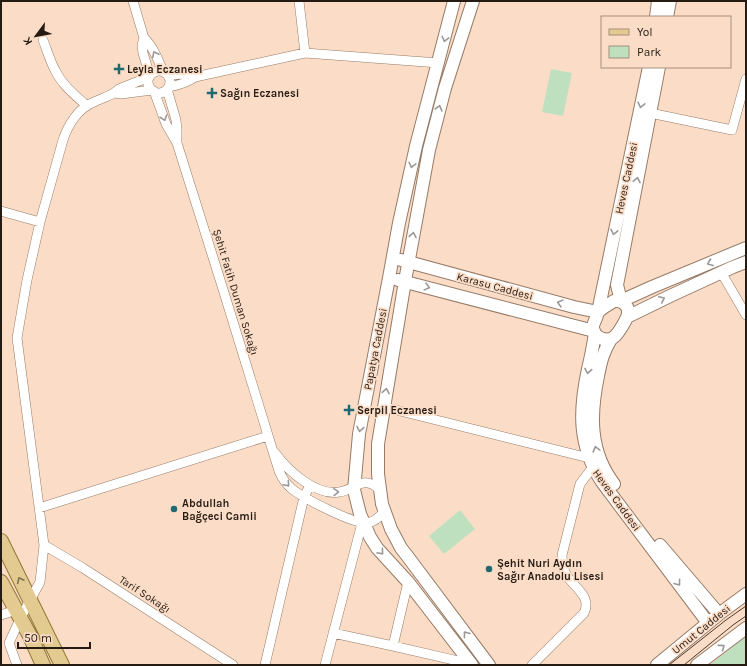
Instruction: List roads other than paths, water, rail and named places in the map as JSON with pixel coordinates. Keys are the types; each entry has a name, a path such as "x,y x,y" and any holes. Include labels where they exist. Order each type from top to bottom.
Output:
{"main road":[{"path":"1,541 62,665"},
{"path":"1,582 43,665"}],"street":[{"path":"133,1 144,38 148,42 170,81 168,88"},
{"path":"299,1 305,53"},
{"name":"Papatya Caddesi","path":"454,1 408,180 392,258 359,434 354,490 362,523 370,537 408,582 471,665"},
{"name":"Papatya Caddesi","path":"472,1 444,88 422,182 384,407 377,459 379,489 384,512 401,548 490,665"},
{"path":"656,16 658,1"},
{"path":"667,16 670,1"},
{"path":"144,38 142,45 150,76 148,83 153,90"},
{"path":"43,40 59,78 69,90 88,106"},
{"path":"115,93 121,94 153,90 160,93 168,88 190,81 195,77 305,53 439,63"},
{"name":"Heves Caddesi","path":"598,312 649,68"},
{"name":"Heves Caddesi","path":"621,301 618,285 659,68"},
{"path":"17,665 9,644 18,614 31,601 40,582 44,545 17,338 27,280 40,222 62,140 66,130 81,111 91,103 150,76 156,71 186,74 195,77"},
{"path":"650,113 732,130 746,79"},
{"name":"Şehit Fatih Duman Sokağı","path":"168,88 176,120 177,143"},
{"name":"Şehit Fatih Duman Sokağı","path":"153,90 166,124 177,143 276,465 282,478 291,488 304,497 331,511 362,523"},
{"path":"1,211 40,222"},
{"path":"621,301 628,310 627,317 617,334 611,339 600,339 594,332 593,325 598,312 614,301 621,301 746,248"},
{"name":"Karasu Caddesi","path":"392,258 574,307 598,312"},
{"path":"627,317 721,272 746,262"},
{"path":"721,272 746,315"},
{"name":"Karasu Caddesi","path":"389,278 594,332"},
{"name":"Heves Caddesi","path":"594,332 593,348 585,384 582,413 584,442 591,462 602,482 708,623"},
{"name":"Heves Caddesi","path":"611,339 602,357 594,401 594,435 600,462 611,481 647,530 719,614"},
{"path":"384,407 591,462 580,484 562,555 563,567 567,576 585,598 586,610 532,665"},
{"path":"39,508 268,436"},
{"name":"Şehit Fatih Duman Sokağı","path":"272,448 286,467 295,475 318,489 334,493 345,491 358,484 367,483 376,486 379,489"},
{"path":"265,665 304,497 310,485"},
{"path":"325,665 362,523 367,523 379,518 384,512"},
{"name":"Tarif Sokağı","path":"44,545 83,568 220,661 233,665"},
{"path":"393,646 408,582"},
{"name":"Umut Caddesi","path":"657,665 719,614 746,594"},
{"path":"1,615 18,614"},
{"path":"697,665 746,628"},
{"path":"333,633 471,665"}],"tram line":[{"path":"669,665 746,606"},
{"path":"684,665 746,616"}],"place":[{"name":"Leyla Eczanesi","path":"119,69"},
{"name":"Sağın Eczanesi","path":"212,93"},
{"name":"Serpil Eczanesi","path":"349,410"},
{"name":"Abdullah Bağçeci Camii","path":"174,509"},
{"name":"Şehit Nuri Aydın Sağır Anadolu Lisesi","path":"489,569"}]}
